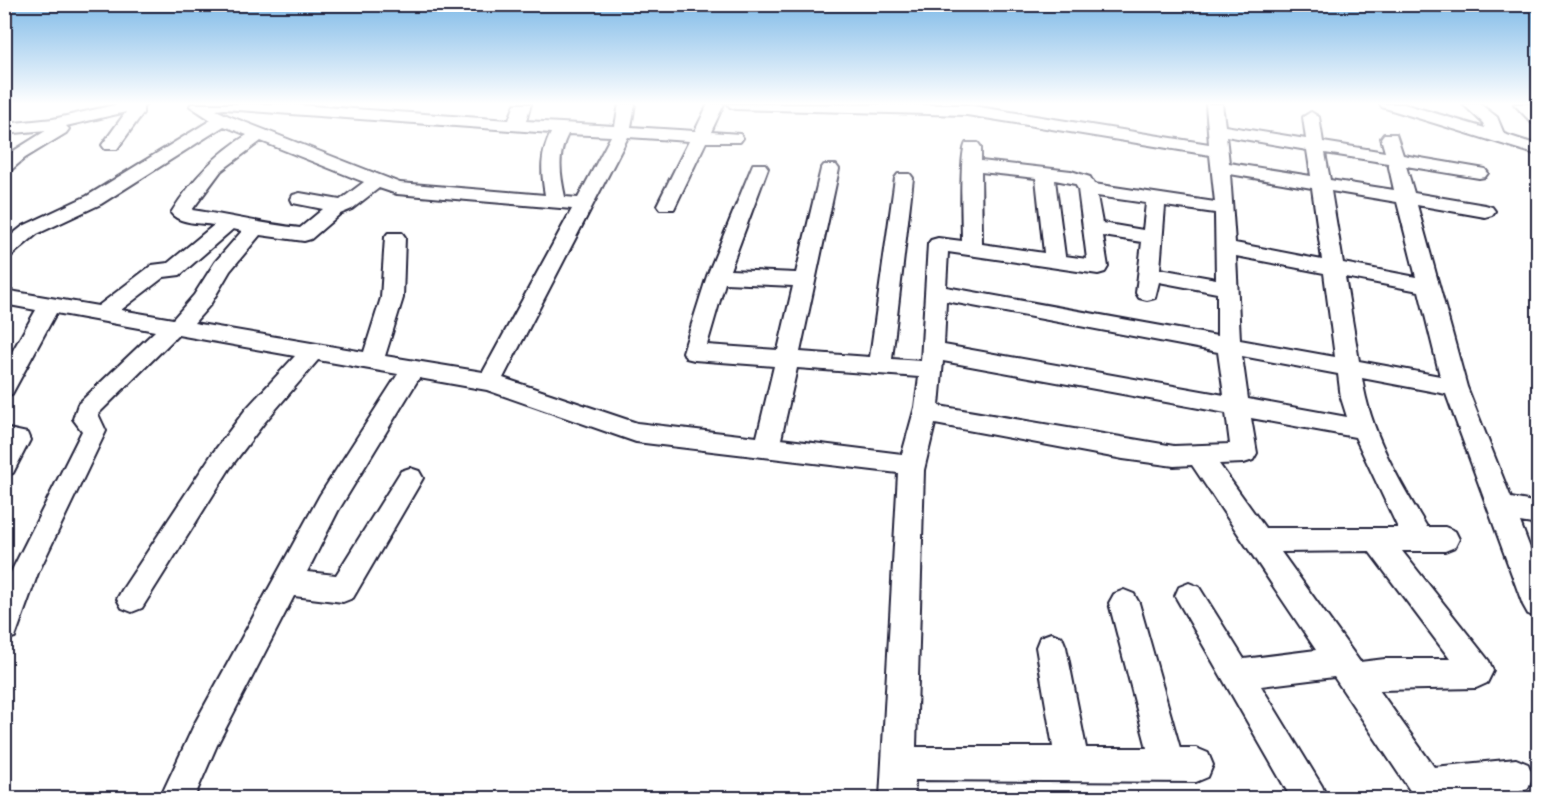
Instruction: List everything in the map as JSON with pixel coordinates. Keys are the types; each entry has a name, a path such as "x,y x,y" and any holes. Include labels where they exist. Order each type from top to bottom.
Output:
{"street":[{"path":"4,167 38,141"},
{"path":"111,145 114,141"},
{"path":"8,246 30,230 94,200 188,141"},
{"path":"249,141 214,166 181,213 255,229 304,236 333,210 375,182"},
{"path":"279,141 375,182 397,188 585,204"},
{"path":"555,141 549,163 556,201"},
{"path":"489,382 617,141"},
{"path":"667,205 697,141"},
{"path":"1171,141 1219,149 1320,183 1485,211"},
{"path":"926,413 1123,449 1174,456 1244,453 1229,347 1224,208 1218,141"},
{"path":"1258,540 1432,539 1387,483 1363,429 1353,398 1314,141"},
{"path":"1509,141 1539,150"},
{"path":"1219,149 1315,145 1392,148 1479,172"},
{"path":"1392,148 1455,387 1539,605"},
{"path":"897,798 913,465 926,413 932,360 938,244 972,249 1055,261 1098,267 1087,189 1083,181 1071,176 1045,173 971,156 972,249"},
{"path":"759,168 717,276 694,352 880,366 932,360 1237,406 1363,429"},
{"path":"767,448 830,169"},
{"path":"1045,173 1055,261"},
{"path":"880,366 903,178"},
{"path":"1087,189 1224,208"},
{"path":"300,199 342,206"},
{"path":"1156,199 1148,283 1227,288"},
{"path":"102,314 159,270 173,270 230,222"},
{"path":"1093,228 1152,237"},
{"path":"4,627 24,572 94,431 91,423 85,419 87,410 176,327 201,300 222,267 255,229"},
{"path":"372,362 392,298 395,237"},
{"path":"1226,248 1428,286"},
{"path":"717,276 804,280"},
{"path":"935,292 1455,387"},
{"path":"4,297 489,382 636,432 913,465"},
{"path":"4,388 50,304"},
{"path":"132,599 221,462 255,416 313,351"},
{"path":"177,798 206,734 329,504 413,369"},
{"path":"4,437 18,440 4,466"},
{"path":"1199,455 1431,792 1516,776"},
{"path":"287,583 344,589 410,478"},
{"path":"1501,508 1539,514"},
{"path":"1236,675 1347,669 1385,675 1476,674 1478,671 1376,539"},
{"path":"1189,596 1310,798"},
{"path":"899,763 1182,765 1124,603"},
{"path":"1051,647 1073,764"}]}
